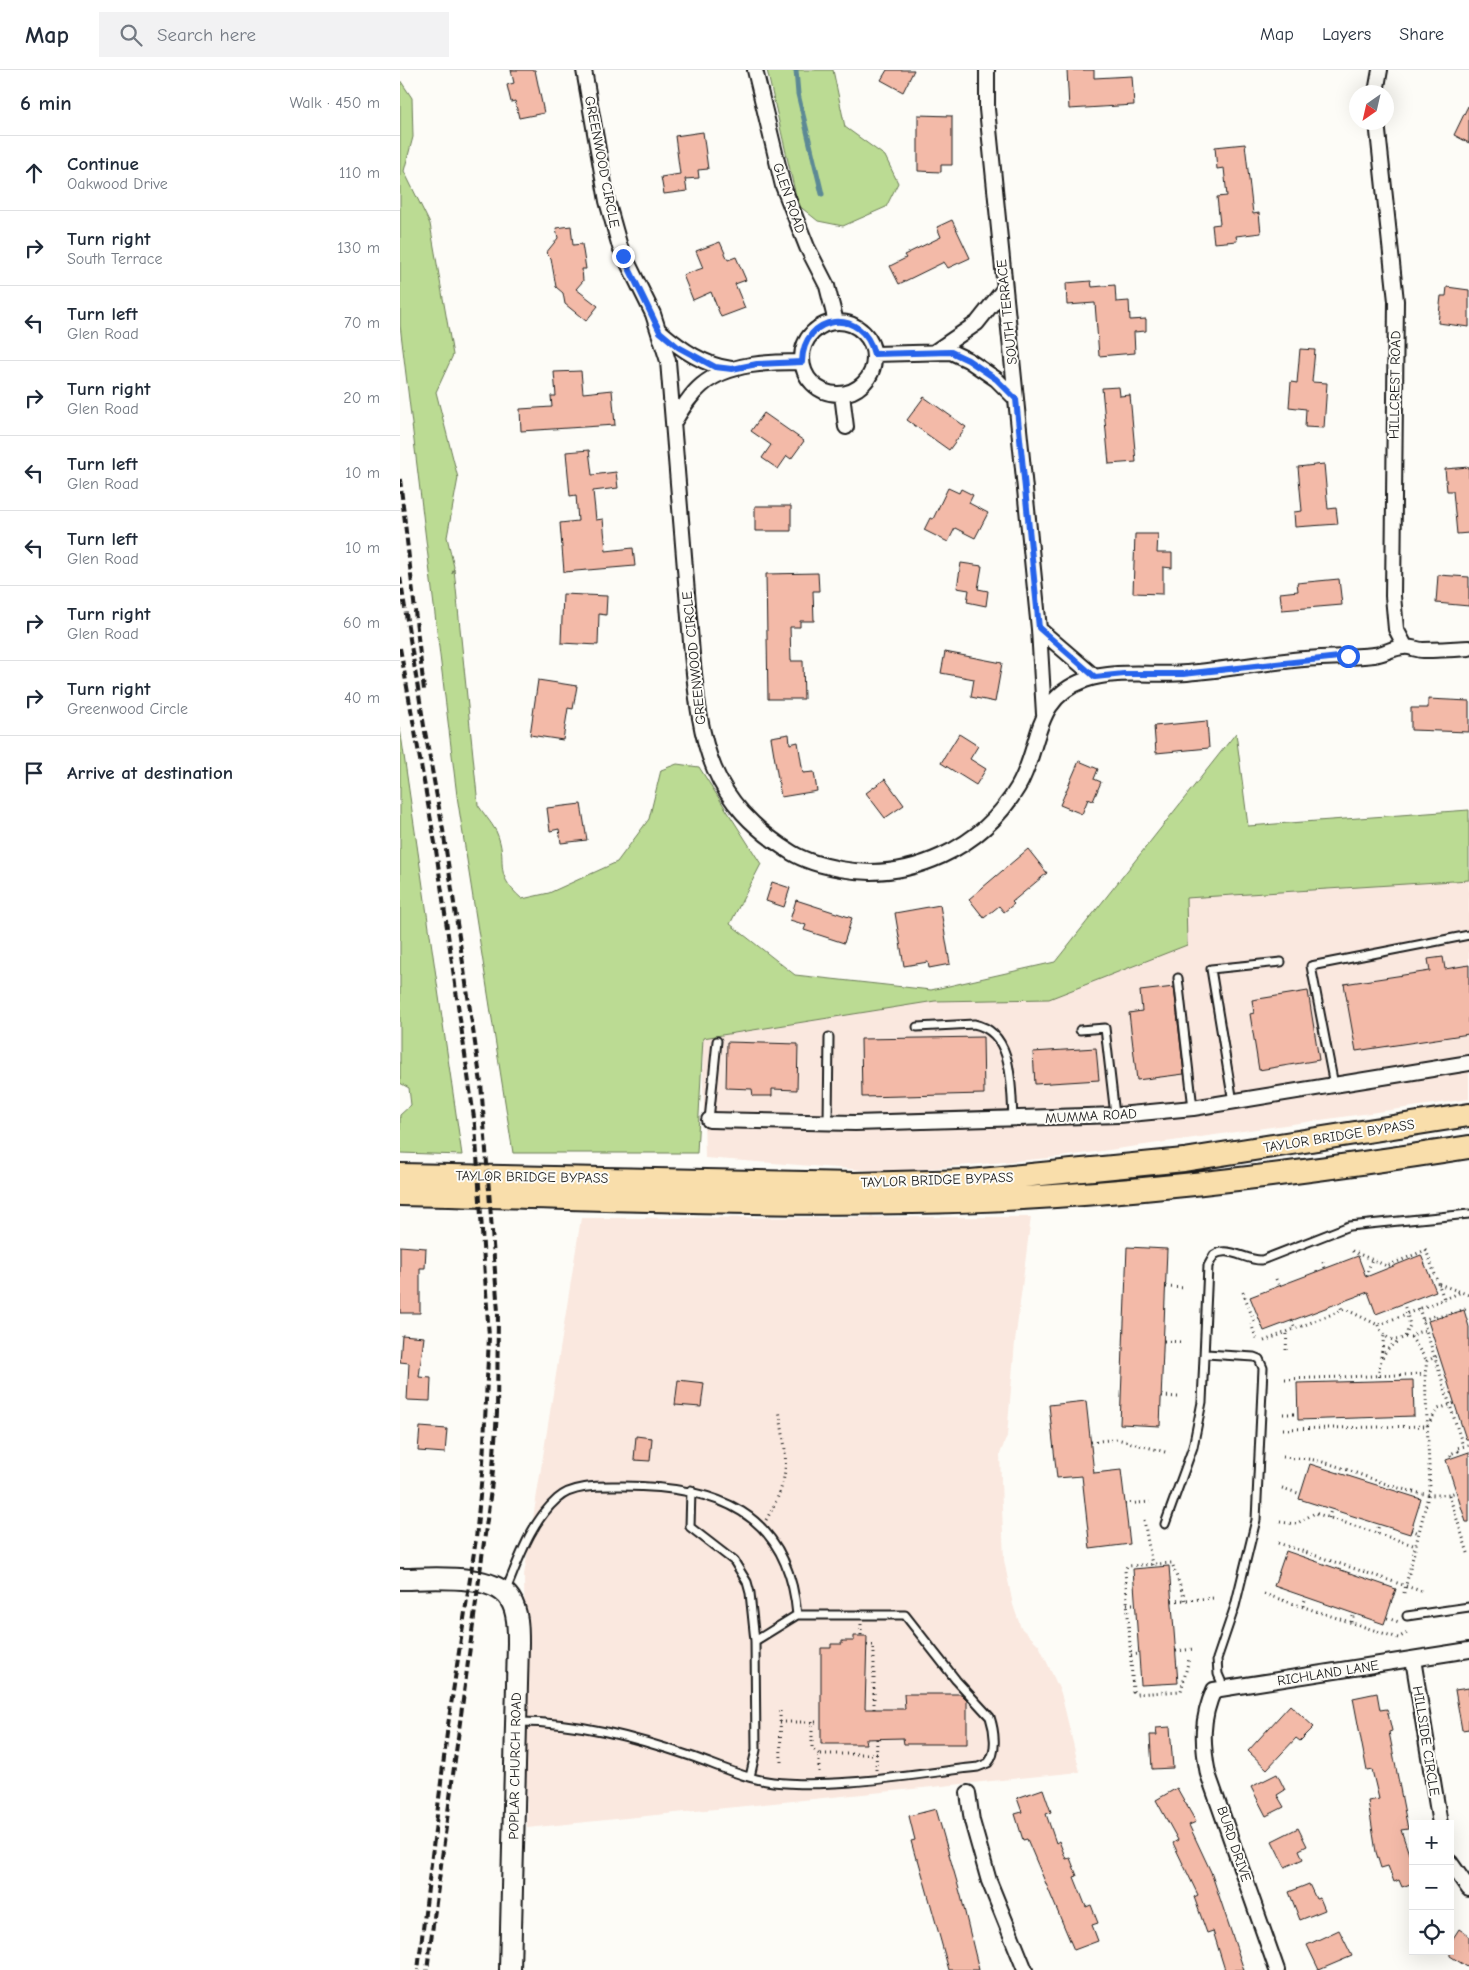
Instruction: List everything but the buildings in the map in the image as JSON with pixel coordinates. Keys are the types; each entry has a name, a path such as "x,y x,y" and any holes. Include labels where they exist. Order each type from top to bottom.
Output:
{"main road":[{"name":"TAYLOR BRIDGE BYPASS","path":"400,1175 855,1184 970,1181 1184,1160 1469,1115"},
{"name":"TAYLOR BRIDGE BYPASS","path":"400,1194 855,1202 972,1200 1100,1192 1253,1178 1469,1147"}],"street":[{"name":"GREENWOOD CIRCLE","path":"584,70 604,184 620,247 660,332 668,361 692,654 697,702 703,735 712,767 727,794 743,815 767,837 807,860 852,872 894,871 938,858 961,846 983,830 1008,803 1028,768 1044,714 1057,695 1068,687 1095,677 1124,674 1183,674 1294,660 1374,655 1405,646"},
{"name":"GLEN ROAD","path":"755,70 771,144 783,186 807,247 828,286 836,322"},
{"name":"SOUTH TERRACE","path":"987,70 987,109 1039,628 1044,714"},
{"path":"1377,85 1380,70"},
{"name":"HILLCREST ROAD","path":"1378,130 1396,301 1393,596 1396,629 1405,646"},
{"path":"936,351 977,323 1004,290"},
{"path":"836,322 855,326 865,334 874,354 873,369 867,380 859,388 842,394 829,394 815,386 807,377 802,362 806,341 813,331 827,323 836,322"},
{"path":"660,332 678,347 708,364 732,369"},
{"path":"874,354 951,352 968,360 996,379 1016,399"},
{"path":"674,422 688,400 702,385 715,376 732,369 757,364 802,362"},
{"path":"842,394 846,427"},
{"path":"1039,628 1095,677"},
{"path":"1405,646 1422,650 1469,648"},
{"name":"MUMMA ROAD","path":"709,1120 828,1122 1013,1119 1115,1115 1193,1108 1234,1102 1469,1063"},
{"path":"400,1579 445,1578 481,1582 490,1584 505,1592"},
{"name":"POPLAR CHURCH ROAD","path":"505,1592 514,1608 517,1626 510,1970"},
{"name":"RICHLAND LANE","path":"1224,1688 1469,1650"},
{"name":"HILLSIDE CIRCLE","path":"1413,1659 1439,1820"},
{"name":"BURD DRIVE","path":"1224,1688 1214,1690 1206,1707 1203,1748 1208,1774 1277,1970"},
{"path":"968,1793 972,1821 989,1881 1025,1970"},
{"path":"1452,1865 1469,1889"}],"lane":[{"path":"1334,1084 1311,966 1469,935"},
{"path":"1234,1102 1211,968 1281,962"},
{"path":"1178,978 1193,1108"},
{"path":"917,1027 974,1024 983,1026 997,1036 1003,1045 1010,1078 1013,1119"},
{"path":"1080,1030 1104,1028 1115,1115"},
{"path":"828,1122 829,1036"},
{"path":"709,1120 717,1041"},
{"path":"1165,1524 1193,1447 1202,1402 1206,1354 1208,1266 1210,1260 1218,1252 1226,1251 1255,1260 1262,1260 1350,1226 1469,1214"},
{"path":"1206,1354 1254,1357 1259,1359 1263,1368 1256,1520 1235,1606 1217,1659 1218,1674 1224,1688"},
{"path":"505,1592 526,1543 544,1513 558,1498 572,1490 635,1486 691,1490 723,1500 737,1509 769,1536 789,1570 797,1616"},
{"path":"691,1490 690,1527 692,1531 722,1550 742,1572 750,1593 756,1641 756,1750 750,1777"},
{"path":"1407,1616 1469,1607"},
{"path":"516,1722 542,1722 604,1730 666,1748 750,1777 773,1782 824,1783 978,1767 988,1763 993,1755 990,1717 956,1680 905,1615 797,1616 756,1641"}],"path":[{"path":"1352,1251 1389,1266 1426,1250 1444,1299"},
{"path":"1366,1276 1372,1259"},
{"path":"1323,1262 1325,1268"},
{"path":"1276,1279 1279,1286"},
{"path":"1438,1284 1469,1295"},
{"path":"1166,1287 1185,1288"},
{"path":"1243,1292 1254,1322 1251,1323 1257,1341"},
{"path":"1378,1325 1462,1292"},
{"path":"1339,1303 1342,1310"},
{"path":"1404,1304 1410,1327 1416,1333"},
{"path":"1419,1308 1463,1446"},
{"path":"1423,1320 1469,1308"},
{"path":"1264,1341 1345,1309 1378,1325 1384,1336 1392,1340 1401,1340"},
{"path":"1292,1321 1295,1328"},
{"path":"1380,1362 1392,1344 1405,1337 1410,1327"},
{"path":"1411,1338 1416,1333 1426,1330"},
{"path":"1286,1350 1288,1332"},
{"path":"1379,1377 1384,1336"},
{"path":"1404,1593 1404,1585 1429,1495 1425,1374 1427,1360 1411,1338 1405,1337"},
{"path":"1164,1341 1182,1342"},
{"path":"1427,1360 1439,1355"},
{"path":"1285,1379 1425,1374"},
{"path":"1162,1396 1179,1397"},
{"path":"1427,1426 1438,1409 1455,1403"},
{"path":"766,1520 778,1499 786,1475 786,1454 779,1410"},
{"path":"1283,1414 1297,1414"},
{"path":"1283,1429 1427,1426"},
{"path":"1091,1442 1117,1438 1169,1453"},
{"path":"1451,1456 1450,1454 1458,1451 1457,1448 1469,1445"},
{"path":"1283,1457 1314,1460 1429,1495 1456,1492"},
{"path":"1343,1474 1345,1469"},
{"path":"1391,1490 1392,1484"},
{"path":"1282,1488 1301,1494"},
{"path":"1449,1494 1469,1556"},
{"path":"1125,1504 1150,1502"},
{"path":"1329,1518 1331,1509"},
{"path":"1280,1522 1296,1524 1315,1513 1416,1546"},
{"path":"1144,1520 1152,1565"},
{"path":"1377,1533 1379,1524"},
{"path":"1411,1530 1419,1533"},
{"path":"1464,1542 1469,1540"},
{"path":"1278,1543 1421,1591"},
{"path":"1185,1600 1172,1563 1127,1566 1125,1570 1133,1691 1136,1694 1181,1692 1189,1659"},
{"path":"1264,1594 1398,1638 1409,1632"},
{"path":"1303,1606 1306,1597"},
{"path":"1172,1601 1214,1598"},
{"path":"1128,1604 1135,1604"},
{"path":"1351,1622 1354,1614"},
{"path":"861,1622 861,1636"},
{"path":"867,1645 874,1645 874,1709"},
{"path":"1176,1651 1194,1649"},
{"path":"1131,1655 1139,1654"},
{"path":"780,1711 781,1762"},
{"path":"780,1722 814,1722 812,1748 818,1754 819,1772"},
{"path":"876,1770 877,1739"},
{"path":"818,1754 876,1754"}],"shaded area":[{"path":"1469,878 1469,1099 1060,1157 890,1172 705,1158 702,1034 1139,959 1186,898"},
{"path":"1031,1217 1015,1342 1007,1436 1000,1454 1004,1560 1013,1605 1021,1628 1039,1645 1061,1693 1080,1772 527,1828 524,1575 581,1218"}],"green space":[{"path":"767,70 833,70 845,127 885,156 898,183 886,207 843,226 818,221 798,205"},
{"path":"400,80 412,98 413,137 404,171 430,224 453,355 436,392 458,478 447,537 454,567 452,574 454,569 478,805 496,831 500,842 503,873 506,881 522,899 549,893 617,862 649,819 661,770 677,764 699,767 761,864 730,924 795,975 931,990 1055,962 1236,733 1248,826 1469,810 1469,880 1186,898 1187,945 1049,999 935,1001 703,1038 697,1153 513,1153 457,796 400,325"},
{"path":"400,728 462,1155 400,1153 400,1115 411,1105 409,1088 400,1083"}],"waterway":[{"path":"796,70 798,94 822,194"}],"railway":[{"path":"400,479 424,690"},
{"path":"400,577 443,830 481,1083 498,1312 497,1413 492,1482 427,1970"},
{"path":"400,648 435,843 475,1125 489,1337 483,1463 476,1539 448,1725 418,1970"}],"route":[{"path":"623,256 653,314 660,332 678,347 715,367 732,369 757,364 802,362 802,352 806,341 813,331 827,323 843,322 855,326 865,334 872,345 874,354 951,352 968,360 996,379 1016,399 1039,628 1095,677 1124,674 1183,674 1294,660 1348,656"}]}
